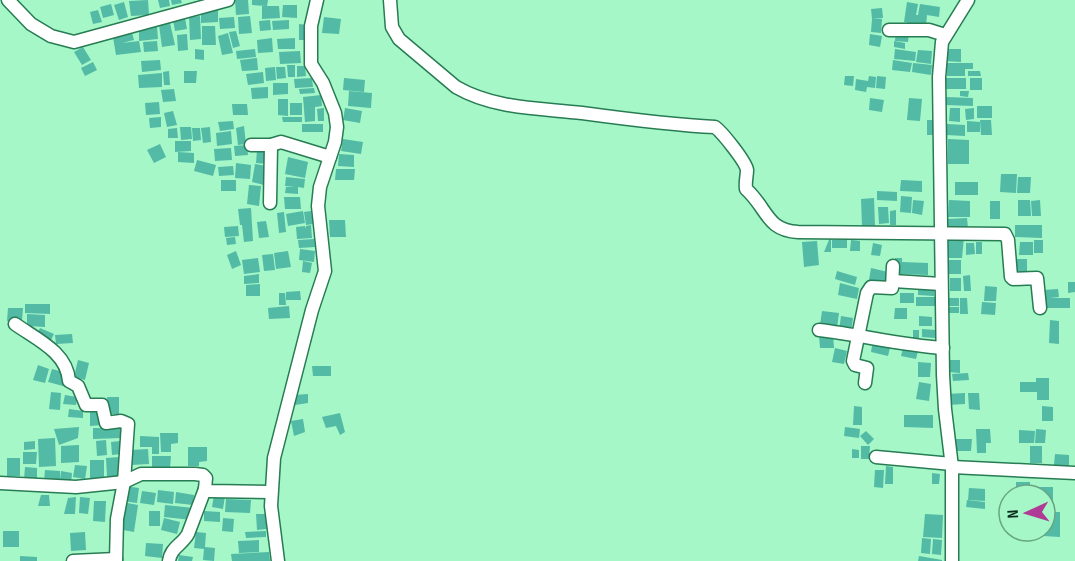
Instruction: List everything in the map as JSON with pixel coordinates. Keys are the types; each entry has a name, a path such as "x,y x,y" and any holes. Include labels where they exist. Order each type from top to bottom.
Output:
{"street":[{"path":"14,2 31,24 51,36 74,42 228,0"},
{"path":"278,561 271,492 274,458 282,420 325,271 318,206 320,187 335,142 337,127 335,113 323,83 311,64 311,26 317,0"},
{"path":"390,0 392,27 399,39 456,87 467,93 495,103 530,108 638,122 715,127 744,162 747,173 746,189 756,197 774,225 782,230 941,235 1005,234 1008,240 1011,277 1013,279 1037,278 1040,308"},
{"path":"952,561 952,466 945,409 941,284 939,77 940,48 945,35 968,0"},
{"path":"889,30 928,30 945,35"},
{"path":"251,145 271,145 281,142 330,157"},
{"path":"270,203 271,145"},
{"path":"865,383 867,368 855,365 853,361 868,289 872,287 891,289 893,266"},
{"path":"893,281 941,284"},
{"path":"15,324 61,357 68,368 69,381 78,386 86,405 102,405 106,423 121,421 128,424 124,482 117,519 116,560 73,561"},
{"path":"819,330 904,345 943,348"},
{"path":"876,457 952,466 1075,473"},
{"path":"0,483 76,487 124,482 141,474 203,475 206,478 205,489 185,540 174,548 170,561"},
{"path":"205,489 271,492"}],"building":[{"path":"148,0 149,15 131,16 129,1"},
{"path":"158,0 169,0 170,6 160,8"},
{"path":"171,0 181,0 182,3 172,5"},
{"path":"235,0 248,0 249,14 236,15"},
{"path":"252,0 268,0 267,6 252,5"},
{"path":"124,2 128,17 119,20 114,5"},
{"path":"907,2 918,4 916,15 918,15 920,4 940,7 939,17 927,15 926,26 904,22"},
{"path":"111,4 114,15 103,18 100,7"},
{"path":"283,5 297,5 297,18 282,17"},
{"path":"262,6 279,6 280,18 262,19"},
{"path":"882,8 883,18 872,19 871,9"},
{"path":"98,10 102,22 93,24 90,12"},
{"path":"218,10 218,22 201,23 201,11"},
{"path":"200,16 201,39 190,40 189,17"},
{"path":"250,16 252,33 239,34 238,17"},
{"path":"234,17 235,28 220,29 219,18"},
{"path":"324,17 341,19 339,34 322,33"},
{"path":"185,18 187,29 175,31 173,20"},
{"path":"872,19 882,19 881,33 871,32"},
{"path":"270,20 271,30 260,31 259,21"},
{"path":"289,20 289,29 273,30 272,21"},
{"path":"170,23 175,45 162,47 159,25"},
{"path":"299,24 307,25 307,40 299,40"},
{"path":"157,26 158,39 139,41 139,29"},
{"path":"202,26 215,26 216,45 202,45"},
{"path":"896,30 909,32 908,42 895,41"},
{"path":"236,31 240,46 233,48 229,32"},
{"path":"132,33 134,40 122,43 139,41 141,52 116,55 113,37"},
{"path":"228,33 233,53 222,55 218,36"},
{"path":"187,34 188,50 178,51 177,35"},
{"path":"870,34 882,36 880,47 869,45"},
{"path":"272,38 273,52 258,53 257,40"},
{"path":"295,38 295,49 278,49 277,39"},
{"path":"157,41 158,51 144,52 143,42"},
{"path":"894,41 905,43 905,49 894,47"},
{"path":"83,47 91,60 82,65 74,52"},
{"path":"195,49 204,50 204,60 195,59"},
{"path":"255,49 256,57 237,59 236,51"},
{"path":"895,49 916,52 915,61 894,59"},
{"path":"943,49 961,49 961,62 943,61"},
{"path":"918,50 932,51 931,64 916,62"},
{"path":"300,51 301,63 280,64 279,52"},
{"path":"257,58 258,70 242,71 240,60"},
{"path":"160,60 161,70 142,72 141,61"},
{"path":"893,60 912,63 910,72 892,70"},
{"path":"93,62 97,70 85,76 81,68"},
{"path":"913,63 932,65 931,75 912,72"},
{"path":"947,63 973,63 973,69 965,69 965,76 947,76"},
{"path":"287,65 295,65 295,77 288,77"},
{"path":"297,66 305,66 306,76 297,77"},
{"path":"275,67 276,80 266,81 265,68"},
{"path":"276,67 285,67 286,78 277,79"},
{"path":"169,71 170,85 164,85 163,72"},
{"path":"184,71 197,71 196,83 184,83"},
{"path":"968,71 980,71 981,76 968,76"},
{"path":"263,72 264,83 248,85 246,74"},
{"path":"162,73 162,87 139,88 138,75"},
{"path":"845,76 854,76 853,86 844,85"},
{"path":"869,76 876,77 875,88 867,87 866,92 855,90 856,79 868,81"},
{"path":"877,76 886,77 885,89 876,88"},
{"path":"312,78 313,87 295,88 294,79"},
{"path":"344,78 365,80 364,92 343,90"},
{"path":"943,78 966,78 966,89 943,89"},
{"path":"970,78 982,78 982,90 970,90"},
{"path":"273,83 288,83 288,94 273,95"},
{"path":"268,87 268,98 252,99 251,88"},
{"path":"314,88 315,93 300,94 299,89"},
{"path":"174,89 176,101 163,102 161,90"},
{"path":"349,91 372,93 371,108 348,106"},
{"path":"960,91 969,91 968,97 960,96"},
{"path":"321,95 322,106 315,107 315,121 305,122 303,97"},
{"path":"945,97 973,98 973,106 945,105"},
{"path":"870,98 884,100 882,112 869,110"},
{"path":"909,98 922,99 920,121 907,120"},
{"path":"278,99 288,99 288,116 278,115"},
{"path":"159,102 160,114 146,115 145,103"},
{"path":"290,103 302,103 302,115 290,115"},
{"path":"232,104 247,104 248,115 233,115"},
{"path":"977,106 992,106 992,118 977,118"},
{"path":"324,108 324,121 318,121 317,109"},
{"path":"345,108 362,111 360,123 343,120"},
{"path":"950,108 960,108 960,122 949,121"},
{"path":"974,108 974,119 966,120 965,109"},
{"path":"173,111 177,125 167,127 164,113"},
{"path":"161,117 161,127 150,128 149,118"},
{"path":"282,117 302,117 302,122 283,122"},
{"path":"927,120 935,120 934,135 927,135"},
{"path":"980,120 991,120 992,135 981,135"},
{"path":"233,121 234,129 220,131 218,122"},
{"path":"967,121 980,122 980,132 967,132"},
{"path":"302,124 323,124 323,132 302,132"},
{"path":"947,124 965,125 965,136 946,135"},
{"path":"244,126 246,144 238,145 236,128"},
{"path":"180,127 191,127 192,139 181,140"},
{"path":"210,127 211,142 203,143 201,128"},
{"path":"177,128 178,138 168,138 168,129"},
{"path":"192,128 200,128 201,140 193,141"},
{"path":"231,131 232,144 217,146 216,133"},
{"path":"343,139 363,142 361,154 341,151"},
{"path":"948,139 969,140 969,164 948,164"},
{"path":"175,141 191,141 191,151 175,152"},
{"path":"160,144 166,157 154,163 147,150"},
{"path":"247,145 248,155 235,156 234,146"},
{"path":"231,148 232,160 215,161 214,149"},
{"path":"257,150 268,151 267,164 256,163"},
{"path":"178,152 194,153 194,163 178,162"},
{"path":"339,154 354,155 354,167 338,166"},
{"path":"288,157 308,162 305,178 285,174"},
{"path":"197,160 216,165 213,176 194,171"},
{"path":"236,163 251,165 250,179 235,178"},
{"path":"255,164 267,166 264,185 252,182"},
{"path":"233,166 234,175 219,176 218,167"},
{"path":"336,169 355,169 354,180 335,180"},
{"path":"1001,174 1017,174 1016,193 1000,192"},
{"path":"286,177 305,179 304,188 298,187 298,194 285,193 286,187 295,187 285,186"},
{"path":"1018,177 1031,177 1030,193 1017,193"},
{"path":"221,180 236,180 236,191 221,191"},
{"path":"901,180 922,181 922,192 900,191"},
{"path":"955,182 978,182 978,195 955,195"},
{"path":"249,185 261,186 259,206 247,204"},
{"path":"877,191 897,192 897,201 877,200"},
{"path":"901,196 912,197 911,213 900,212"},
{"path":"284,197 300,197 301,209 285,209"},
{"path":"874,198 875,226 862,227 861,199"},
{"path":"913,200 924,201 922,215 912,213"},
{"path":"949,200 970,201 970,217 948,217"},
{"path":"1018,200 1030,200 1031,216 1018,216"},
{"path":"1040,200 1041,216 1032,216 1031,201"},
{"path":"990,201 1000,201 1000,219 990,219"},
{"path":"878,207 888,207 889,223 879,224"},
{"path":"251,208 253,241 244,242 238,209"},
{"path":"896,210 896,225 890,225 890,211"},
{"path":"303,211 305,223 288,226 286,214"},
{"path":"311,211 313,224 306,225 304,212"},
{"path":"284,212 286,232 279,233 277,213"},
{"path":"967,218 968,228 947,229 946,219"},
{"path":"329,220 345,220 346,237 330,237"},
{"path":"266,221 269,237 259,238 257,222"},
{"path":"311,225 312,238 297,239 296,227 305,226 306,229 306,226"},
{"path":"1015,225 1042,225 1042,238 1015,237"},
{"path":"238,226 239,236 225,237 224,227"},
{"path":"831,235 831,252 824,252"},
{"path":"235,237 236,244 227,245 226,238"},
{"path":"944,237 964,237 962,258 943,258"},
{"path":"314,239 315,247 299,248 298,240"},
{"path":"847,239 847,248 832,248 832,240"},
{"path":"851,240 860,241 860,251 850,251"},
{"path":"1034,240 1043,240 1043,253 1034,253"},
{"path":"817,241 819,265 804,267 802,242"},
{"path":"976,242 982,242 982,254 976,254"},
{"path":"1020,242 1033,242 1033,255 1019,255"},
{"path":"873,243 882,245 880,256 871,255"},
{"path":"966,243 974,243 975,254 966,255"},
{"path":"300,249 315,251 314,262 299,260"},
{"path":"236,251 241,265 232,269 227,255"},
{"path":"288,251 291,267 276,269 274,253"},
{"path":"273,254 275,270 264,271 262,255"},
{"path":"258,258 260,272 244,274 242,260"},
{"path":"895,258 902,258 902,262 928,263 928,275 901,274 901,278 894,277"},
{"path":"1017,259 1027,259 1027,271 1017,271"},
{"path":"946,260 961,260 961,274 946,274"},
{"path":"303,261 312,263 310,273 302,272"},
{"path":"871,268 888,272 886,284 869,280"},
{"path":"837,271 857,277 855,285 835,279"},
{"path":"259,274 259,283 244,284 244,276"},
{"path":"970,275 971,291 964,291 963,276"},
{"path":"950,278 961,278 961,291 950,291"},
{"path":"1068,282 1075,282 1075,292 1068,293"},
{"path":"840,283 859,288 857,299 838,295"},
{"path":"260,284 260,296 246,296 246,285"},
{"path":"985,286 997,287 996,301 984,301"},
{"path":"918,288 934,288 934,296 918,295"},
{"path":"1058,289 1059,297 1050,298 1070,298 1070,308 1043,308 1043,290"},
{"path":"300,291 301,300 286,300 286,292"},
{"path":"279,293 285,293 286,305 279,305"},
{"path":"900,293 914,293 914,303 900,303"},
{"path":"916,297 935,297 935,306 916,306"},
{"path":"942,298 959,298 959,306 942,306"},
{"path":"960,298 967,298 968,314 960,314"},
{"path":"982,302 996,303 995,315 981,314"},
{"path":"25,304 50,304 50,314 25,313"},
{"path":"289,306 290,318 269,319 268,308"},
{"path":"946,307 959,307 959,313 946,313"},
{"path":"8,308 23,308 22,321 7,321"},
{"path":"895,308 907,308 907,319 894,319"},
{"path":"822,311 839,313 837,328 820,325"},
{"path":"27,314 45,315 45,327 27,326"},
{"path":"841,316 853,318 851,332 839,330"},
{"path":"919,316 932,317 932,326 919,326"},
{"path":"1050,320 1059,321 1059,344 1049,343"},
{"path":"40,328 54,334 50,342 36,336"},
{"path":"922,329 935,330 935,338 922,337"},
{"path":"913,330 919,330 919,343 913,343"},
{"path":"72,334 73,343 56,344 55,335"},
{"path":"833,334 834,348 820,348 819,335"},
{"path":"873,340 891,344 888,356 871,352"},
{"path":"835,348 847,351 844,364 832,362"},
{"path":"903,348 918,351 916,359 901,356"},
{"path":"78,360 89,363 85,380 74,377"},
{"path":"948,360 960,360 960,373 948,372"},
{"path":"918,362 931,363 930,377 918,377"},
{"path":"38,365 49,369 45,383 33,380"},
{"path":"312,366 331,366 331,376 313,376"},
{"path":"52,369 67,373 63,386 48,382"},
{"path":"968,373 969,380 953,381 952,374"},
{"path":"1036,378 1049,378 1049,400 1037,400 1037,392 1020,392 1020,382 1036,382"},
{"path":"919,382 931,384 929,401 916,399"},
{"path":"51,392 61,393 60,410 49,409"},
{"path":"965,393 965,404 947,405 947,394"},
{"path":"968,393 979,393 980,410 969,409"},
{"path":"308,394 308,403 295,405 294,395"},
{"path":"65,395 77,397 76,405 63,404"},
{"path":"107,397 119,397 119,414 108,414"},
{"path":"854,406 862,407 862,425 853,425"},
{"path":"1042,406 1053,407 1053,421 1042,421"},
{"path":"69,409 83,411 83,418 68,417"},
{"path":"101,410 102,425 90,426 90,411"},
{"path":"340,413 345,432 340,435 336,426 326,428 322,417"},
{"path":"904,415 933,415 933,428 904,427"},
{"path":"303,419 305,432 294,436 291,421"},
{"path":"79,427 78,438 59,445 54,429"},
{"path":"845,427 860,429 859,438 844,436"},
{"path":"93,428 122,428 122,438 93,439"},
{"path":"976,429 990,429 991,443 986,443 986,453 977,453"},
{"path":"1036,429 1046,430 1045,443 1035,443"},
{"path":"1019,430 1035,431 1034,443 1019,443"},
{"path":"866,431 874,439 868,445 860,436"},
{"path":"160,433 178,433 178,443 171,444 171,452 161,452"},
{"path":"140,436 159,437 159,454 152,454 152,447 140,447"},
{"path":"55,438 56,466 39,467 38,439"},
{"path":"955,439 972,439 971,451 954,451"},
{"path":"106,440 107,455 97,456 96,441"},
{"path":"35,441 35,449 24,450 24,442"},
{"path":"120,441 121,454 112,455 111,442"},
{"path":"79,445 79,462 61,463 61,446"},
{"path":"861,446 870,446 869,459 861,459"},
{"path":"1030,446 1042,446 1042,463 1030,463"},
{"path":"188,447 207,447 207,461 199,462 199,466 188,466"},
{"path":"148,449 149,464 131,465 131,450"},
{"path":"852,449 859,450 859,458 852,458"},
{"path":"23,452 37,452 36,464 23,464"},
{"path":"1055,454 1069,455 1069,466 1054,465"},
{"path":"152,456 171,456 170,468 152,467"},
{"path":"120,457 121,477 107,477 106,458"},
{"path":"7,458 20,458 20,476 7,476"},
{"path":"90,460 104,460 104,479 90,479"},
{"path":"75,465 87,466 85,479 73,477"},
{"path":"886,466 893,467 893,484 885,484"},
{"path":"25,467 37,468 37,480 24,480"},
{"path":"45,470 60,471 60,480 61,471 72,473 71,485 44,482"},
{"path":"875,470 884,470 883,488 874,487"},
{"path":"932,473 940,474 939,484 932,484"},
{"path":"124,486 139,488 137,503 122,501"},
{"path":"969,488 985,489 985,501 968,500"},
{"path":"158,490 174,492 173,504 157,502"},
{"path":"142,491 156,493 154,505 140,503"},
{"path":"176,492 194,495 193,505 175,503"},
{"path":"41,495 49,495 50,506 38,506"},
{"path":"214,495 225,496 223,509 212,507"},
{"path":"76,497 75,514 64,514 68,498"},
{"path":"80,497 90,498 88,514 79,513"},
{"path":"226,499 251,500 250,513 225,512"},
{"path":"967,500 985,502 985,509 966,507"},
{"path":"94,501 106,501 105,522 93,521"},
{"path":"122,502 138,505 134,532 118,529"},
{"path":"165,505 194,508 192,520 164,517"},
{"path":"149,511 160,511 160,526 149,526"},
{"path":"204,511 220,512 220,522 204,521"},
{"path":"1057,512 1060,512 1060,537 1057,537"},
{"path":"256,514 266,514 267,529 257,530"},
{"path":"925,514 943,515 942,538 923,537"},
{"path":"164,518 180,522 177,534 161,530"},
{"path":"223,518 234,519 233,532 222,531"},
{"path":"3,531 19,531 19,547 3,547"},
{"path":"266,531 266,537 246,538 245,532"},
{"path":"85,532 86,550 71,551 70,533"},
{"path":"196,532 206,533 205,547 215,548 214,561 203,560 204,549 194,548"},
{"path":"922,538 931,539 930,554 921,553"},
{"path":"933,539 942,540 941,555 932,554"},
{"path":"259,540 259,552 239,553 238,541"},
{"path":"146,543 163,544 162,558 145,556"},
{"path":"269,552 270,561 232,561 231,554"},
{"path":"179,555 193,557 192,561 178,561"},
{"path":"20,556 37,557 37,561 20,561"},
{"path":"919,556 942,560 942,561 918,561"}]}
